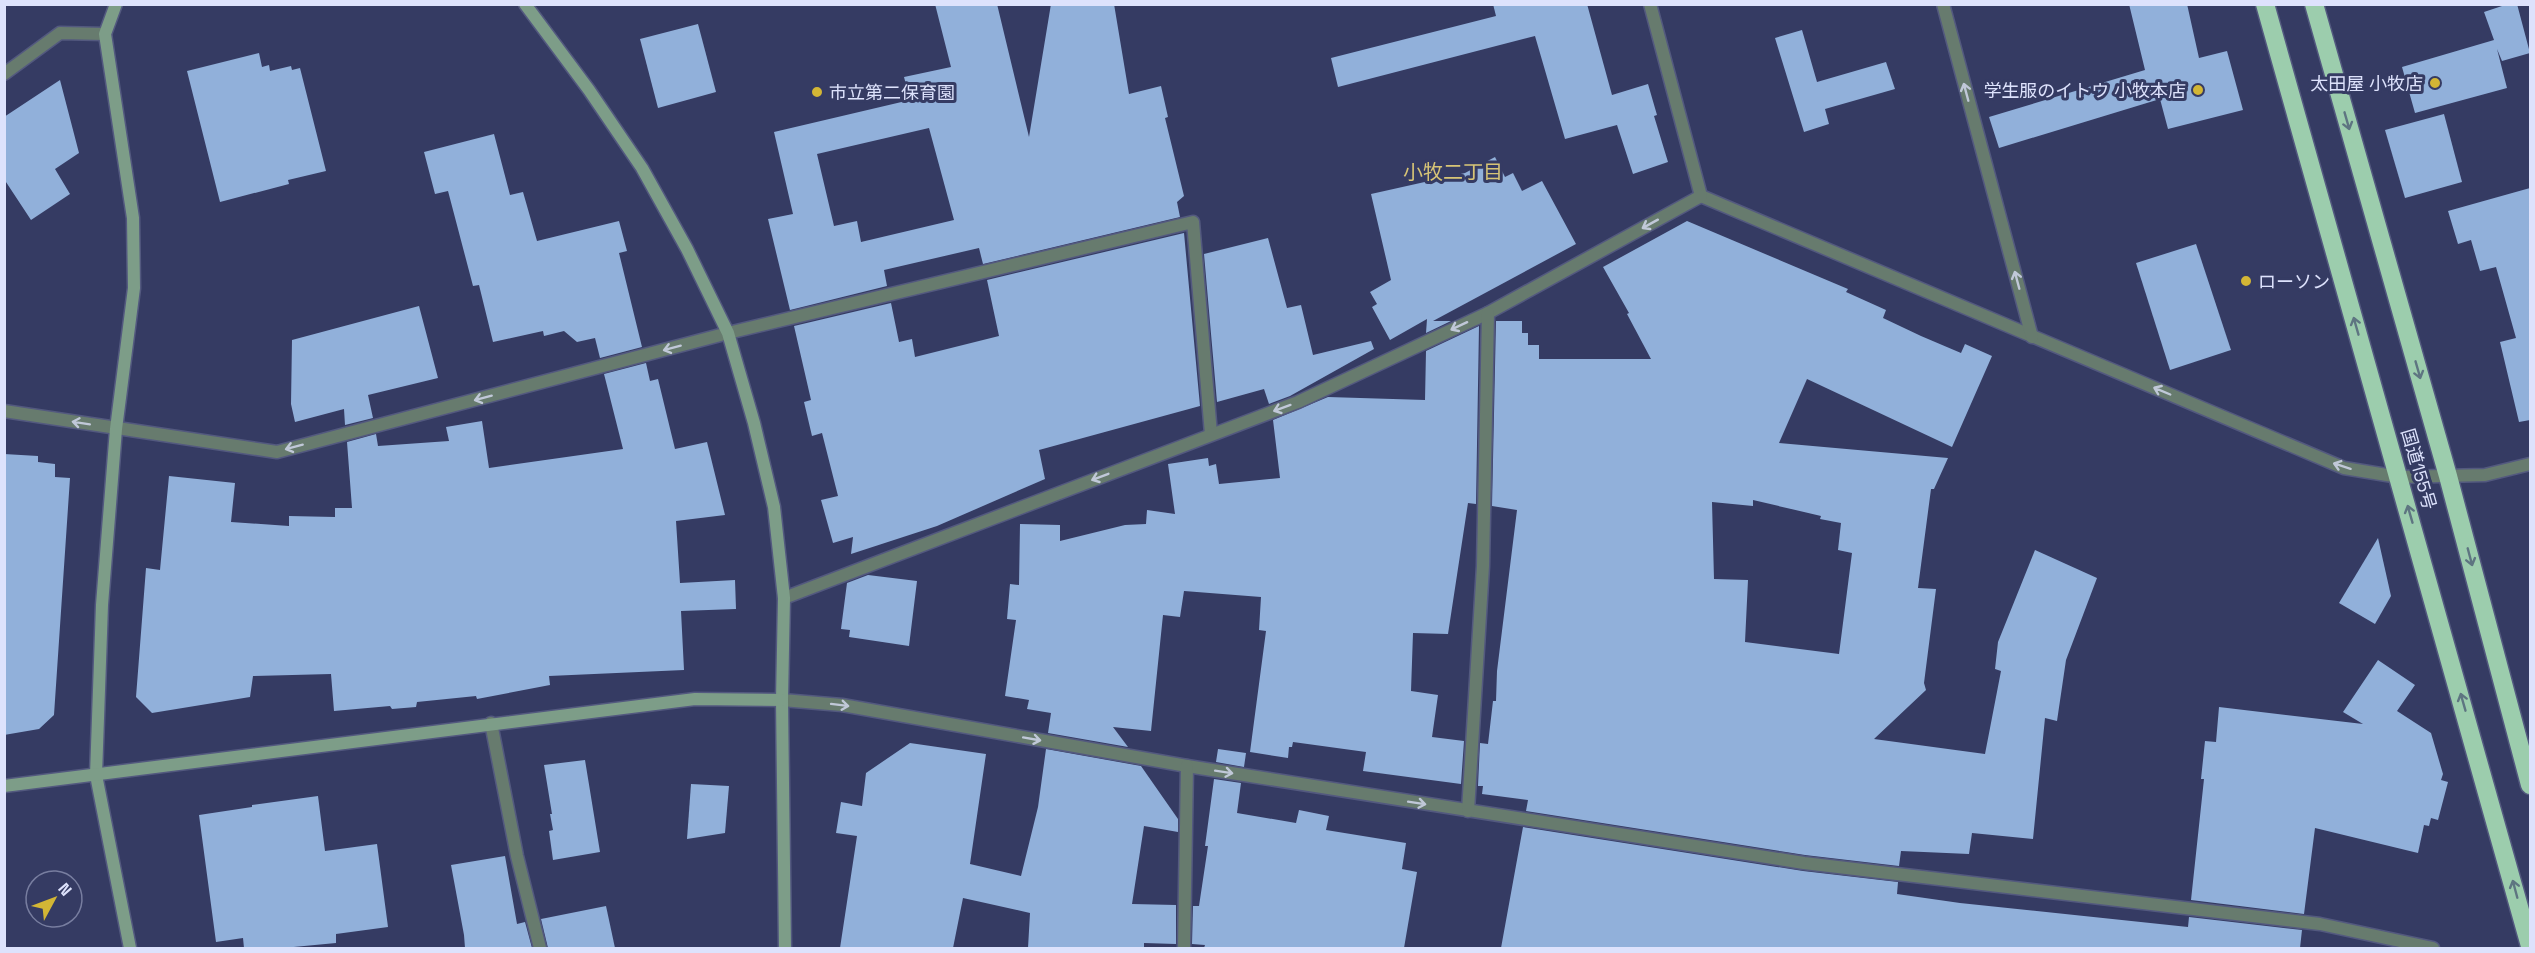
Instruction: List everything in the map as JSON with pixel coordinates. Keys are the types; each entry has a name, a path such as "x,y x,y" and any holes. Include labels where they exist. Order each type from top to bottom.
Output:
{"highway":[{"name":"国道155号","path":"2265,4 2530,946"},
{"name":"国道155号","path":"2314,4 2448,476 2530,785"}],"street":[{"path":"116,4 105,34 133,218 135,288 116,429 102,605 96,775 130,948"},
{"path":"525,4 589,90 642,168 687,249 728,333 754,423 774,507 784,598 782,700 785,948"},
{"path":"1650,4 1701,196"},
{"path":"1943,4 2032,337"},
{"path":"4,74 60,33 105,34"},
{"path":"784,598 1299,402 1488,313 1701,196"},
{"path":"1701,196 2344,468 2399,477 2448,476 2485,475 2530,464"},
{"path":"4,411 276,452 728,333 1193,222 1211,434"},
{"path":"1468,811 1483,566 1488,313"},
{"path":"4,786 695,699 782,700 842,705 1186,766 1804,863 2320,924 2433,948"},
{"path":"491,723 517,856 540,948"},
{"path":"1184,948 1186,766"}],"building":[{"path":"935,4 997,4 1029,137 1051,4 1114,4 1129,94 1161,86 1168,117 1165,118 1184,196 1177,202 1180,217 983,264 979,248 884,270 887,286 790,310 768,219 793,214 774,132 910,100 904,77 951,67","holes":["929,128 954,220 861,242 857,221 834,226 817,154"]},
{"path":"1493,4 1587,4 1612,95 1648,84 1657,115 1654,116 1668,162 1633,174 1617,125 1565,139 1535,36 1338,87 1331,58 1496,16"},
{"path":"2129,4 2187,4 2199,58 2227,51 2243,110 2168,129 2160,99 1999,148 1989,117 2145,70"},
{"path":"2508,4 2517,4 2530,53 2502,61 2497,49 2507,88 2415,113 2402,67 2494,40 2484,12"},
{"path":"698,24 716,92 658,108 640,39"},
{"path":"1802,30 1817,82 1886,62 1895,89 1825,109 1829,124 1804,132 1775,38"},
{"path":"259,53 262,67 269,65 270,71 291,66 292,70 300,68 326,171 288,180 289,184 220,202 187,71"},
{"path":"60,80 79,153 55,169 70,194 31,220 4,179 4,117"},
{"path":"2444,114 2462,182 2405,198 2385,130"},
{"path":"494,134 510,195 523,192 537,241 619,221 627,251 619,253 642,347 600,358 595,338 577,342 564,331 544,336 543,331 493,342 479,285 473,286 448,191 435,194 424,152"},
{"path":"1495,157 1505,177 1513,173 1522,191 1542,181 1576,244 1433,321 1451,321 1426,333 1427,319 1390,340 1372,307 1377,304 1370,292 1391,280 1371,194 1465,173"},
{"path":"2530,188 2530,420 2519,422 2500,342 2516,338 2496,267 2480,271 2471,240 2458,244 2448,211"},
{"path":"1687,221 1848,289 1846,292 1886,310 1883,318 1921,336 1961,353 1965,344 1992,356 1952,447 1807,379 1779,443 1948,458 1934,489 1931,489 1918,588 1936,589 1924,683 1926,690 1874,739 1985,754 2001,671 1995,669 1998,642 2035,550 2097,578 2066,660 2057,721 2045,718 2033,839 1972,833 1969,854 1901,851 1899,866 1805,855 1526,811 1528,800 1482,794 1483,786 1478,786 1480,743 1488,744 1493,701 1496,701 1497,671 1517,510 1492,506 1496,321 1522,321 1522,333 1528,333 1528,345 1539,345 1539,359 1651,359 1603,267","holes":["1753,500 1821,516 1820,519 1841,523 1838,550 1852,553 1839,654 1745,642 1748,580 1714,579 1712,502 1753,506"]},
{"path":"1184,233 1200,406 1039,450 1045,479 937,526 851,554 853,537 833,543 821,500 838,496 822,433 812,436 804,402 811,400 794,326 891,303 899,342 912,339 915,357 999,336 987,280"},
{"path":"1268,238 1287,308 1301,305 1313,355 1371,341 1374,349 1290,396 1269,404 1264,389 1217,402 1204,254"},
{"path":"2196,244 2231,350 2170,370 2136,263"},
{"path":"419,306 438,378 368,395 373,418 345,425 344,409 295,422 291,404 292,340"},
{"path":"1479,326 1476,504 1468,503 1448,634 1413,633 1411,691 1438,695 1432,737 1464,741 1461,784 1363,771 1366,752 1293,742 1292,747 1289,747 1288,758 1250,752 1266,631 1259,630 1261,597 1184,591 1180,617 1163,615 1151,731 1113,727 1128,747 1048,733 1051,713 1027,709 1029,700 1005,696 1016,620 1007,619 1010,584 1019,585 1020,524 1060,525 1060,541 1125,525 1146,524 1147,510 1175,514 1168,464 1208,458 1209,466 1216,464 1219,484 1280,478 1273,420 1328,397 1425,400 1426,351"},
{"path":"646,363 650,381 658,379 675,449 707,442 725,515 676,521 680,583 735,580 736,609 681,611 684,670 549,676 550,685 477,699 476,696 417,702 416,707 392,709 390,706 334,711 331,674 253,676 250,697 152,713 136,697 146,568 160,570 169,476 235,483 231,522 289,526 289,516 335,517 335,508 352,508 347,442 376,434 378,446 449,441 446,427 482,421 489,468 623,449 604,374"},
{"path":"4,454 38,456 38,462 55,464 55,477 70,478 54,715 39,729 4,735"},
{"path":"2378,538 2391,596 2375,624 2339,603"},
{"path":"868,575 917,581 909,646 849,637 850,630 841,629 847,583"},
{"path":"2378,660 2415,685 2397,711 2431,733 2443,774 2441,780 2448,782 2438,820 2431,818 2429,826 2424,825 2418,853 2315,828 2304,914 2191,900 2204,779 2201,779 2205,741 2216,742 2219,707 2363,724 2343,712"},
{"path":"910,743 986,754 970,864 1021,876 1038,807 1046,749 1141,766 1178,819 1178,832 1144,826 1132,904 1176,905 1176,944 1144,943 1144,948 1028,948 1030,913 963,898 953,948 840,948 857,836 836,833 841,802 862,806 866,773"},
{"path":"1218,749 1246,753 1244,767 1216,762"},
{"path":"585,760 600,852 553,860 549,831 553,830 550,814 552,814 544,765"},
{"path":"1214,779 1241,783 1237,813 1296,823 1299,810 1329,816 1326,830 1406,843 1402,869 1417,872 1404,948 1204,948 1205,945 1192,944 1193,906 1199,906 1208,846 1205,846"},
{"path":"691,784 729,786 725,833 687,839"},
{"path":"318,796 325,851 377,844 388,927 336,934 336,943 283,948 244,948 243,938 216,942 199,815"},
{"path":"1523,827 1803,871 1898,882 1897,894 1960,903 2188,927 2189,917 2302,930 2300,948 1501,948"},
{"path":"505,856 517,924 525,922 532,948 465,948 451,865"},
{"path":"606,906 615,948 548,948 541,919"}],"place":[{"name":"太田屋 小牧店","path":"2435,83"},
{"name":"学生服のイトウ 小牧本店","path":"2198,90"},
{"name":"市立第二保育園","path":"817,92"},
{"name":"ローソン","path":"2246,281"}],"district":[{"name":"小牧二丁目","path":"1453,172"}]}
